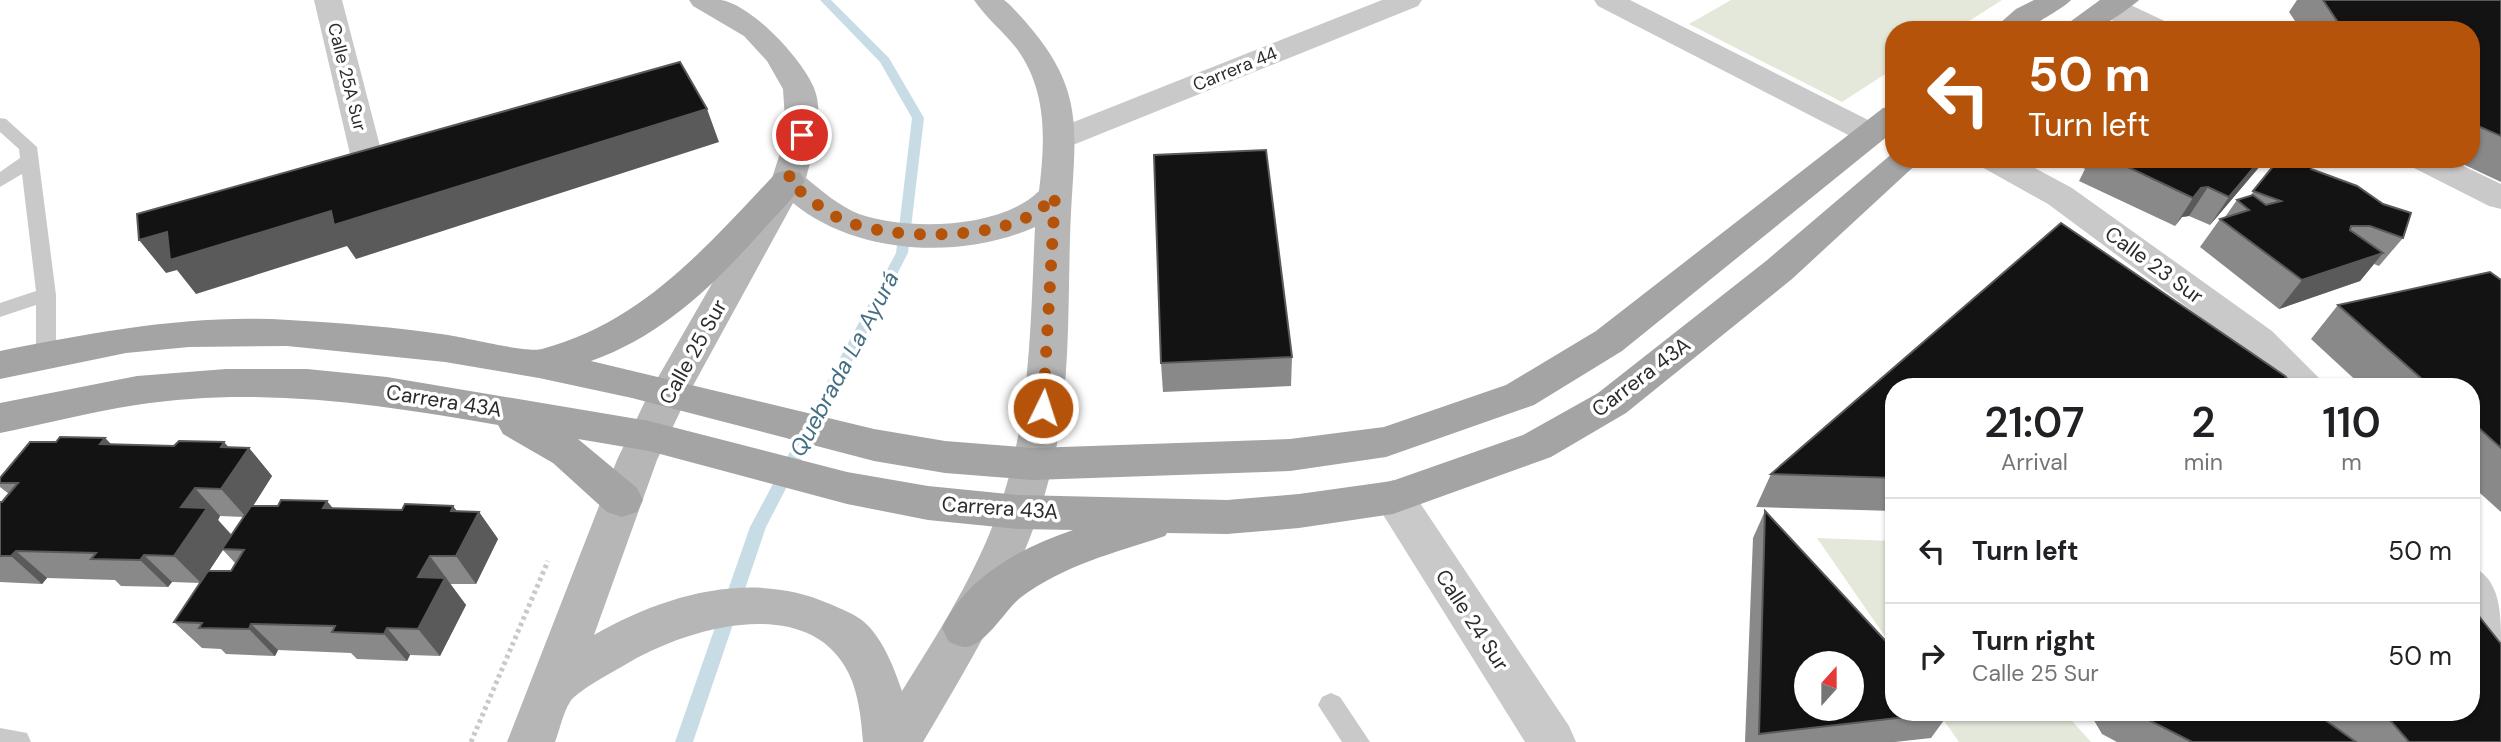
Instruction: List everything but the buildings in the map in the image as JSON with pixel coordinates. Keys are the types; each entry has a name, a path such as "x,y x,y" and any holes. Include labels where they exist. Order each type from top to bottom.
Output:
{"main road":[{"name":"Calle 25 Sur","path":"531,742 637,460 669,393 788,181 802,135 799,89 779,56 754,30 703,0"},
{"path":"896,742 991,582 1019,512 1041,431 1055,195 1062,138 1054,92 1026,36 988,0"},
{"path":"2018,21 2057,0"},
{"path":"2091,21 2118,3"},
{"path":"0,365 127,340 188,334 287,333 445,348 539,364 669,393 874,445 945,457 1033,464 1290,455 1386,442 1520,395 1609,341 1881,124"},
{"name":"Carrera 43A","path":"0,418 137,390 226,383 307,383 387,391 649,436 848,488 928,503 1019,512 1227,517 1299,510 1393,497 1537,446 1612,403 1779,270 1896,168"},
{"path":"539,364 614,337 652,315 691,284 788,181 818,205 845,221 902,234 941,234 1013,223 1038,211 1055,195"},
{"path":"476,406 518,423 556,444 591,470 622,500"},
{"path":"965,628 1000,589 1031,567 1059,553 1178,515"},
{"path":"551,687 651,628 706,609 760,604 809,614 849,637 871,670 885,710 887,742"}],"street":[{"name":"Calle 25A Sur","path":"328,0 366,154"},
{"name":"Carrera 44","path":"1062,138 1408,0"},
{"path":"1608,0 1881,124"},
{"path":"2118,3 2147,21"},
{"name":"Calle 23 Sur","path":"2009,168 2060,196 2259,341 2295,378"},
{"path":"2440,168 2501,198"},
{"name":"Calle 24 Sur","path":"1393,497 1552,742"},
{"path":"2480,597 2501,628"}],"lane":[{"path":"0,123 28,147 46,295 46,354"},
{"path":"0,181 29,160"},
{"path":"0,310 46,295"},
{"path":"1331,705 1357,742"},
{"path":"0,740 18,742"}],"path":[{"path":"471,742 552,552"}],"shaded area":[{"path":"1731,0 2002,0 1969,21 1885,21 1885,74 1842,102 1689,24"},
{"path":"1817,538 1885,541 1885,636"},
{"path":"1944,721 2072,721 2091,742 1959,742"}],"waterway":[{"name":"Quebrada La Ayurá","path":"684,742 758,527 902,253 918,118 885,60 825,0"}],"route":[{"path":"802,135 788,181 818,205 845,221 871,228 902,234 976,231 1013,223 1038,211 1055,195 1043,408"}]}
